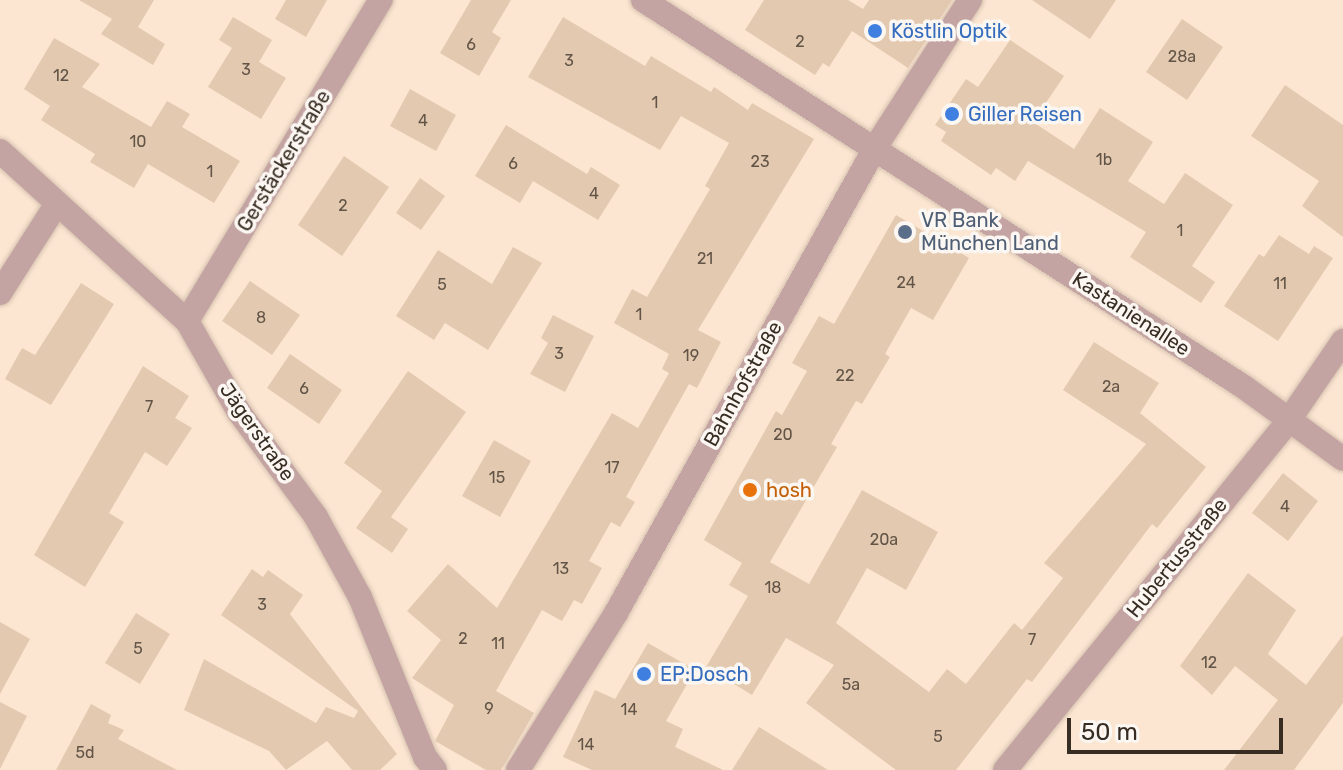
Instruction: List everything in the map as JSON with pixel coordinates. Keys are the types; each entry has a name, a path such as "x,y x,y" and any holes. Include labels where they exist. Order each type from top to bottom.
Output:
{"street":[{"name":"Gerstäckerstraße","path":"187,321 381,0"},
{"name":"Kastanienallee","path":"643,0 875,148 1289,420 1343,459"},
{"name":"Bahnhofstraße","path":"518,770 616,613 875,148 970,0"},
{"name":"Jägerstraße","path":"0,151 187,321 239,412 316,517 360,597 425,757 435,770"},
{"path":"0,293 56,205"},
{"name":"Hubertusstraße","path":"1005,770 1289,420 1343,341"}],"building":[{"path":"79,0 154,0 138,27 165,44 153,65 101,34 112,19"},
{"path":"286,0 327,0 306,37 275,19"},
{"path":"471,0 511,0 492,32 501,38 479,76 440,53"},
{"path":"764,0 848,0 863,9 869,0 952,0 908,68 852,31 829,67 823,63 815,75 745,30"},
{"path":"1032,0 1116,0 1090,39"},
{"path":"233,17 272,40 259,62 286,78 261,119 208,87 232,48 219,40"},
{"path":"563,17 645,66 651,56 711,92 714,87 748,110 752,103 814,139 698,330 721,342 697,388 689,384 626,497 635,502 620,527 611,522 589,561 602,568 582,604 574,600 562,621 542,610 496,691 534,713 501,770 486,770 435,741 454,705 412,678 441,640 407,611 448,564 497,608 612,413 638,428 669,373 662,369 669,354 614,323 632,289 647,297 710,189 705,186 729,143 681,116 660,150 528,77"},
{"path":"1182,19 1223,47 1187,100 1146,72"},
{"path":"54,38 100,64 82,87 151,127 167,101 190,114 182,127 240,161 214,203 148,164 134,188 90,162 95,154 41,120 50,106 24,89"},
{"path":"1010,40 1064,76 1033,122 1074,149 1100,108 1153,142 1128,181 1164,204 1185,173 1233,205 1192,266 1215,282 1201,303 1130,257 1146,232 1028,161 1015,181 996,168 991,175 941,141 946,132 935,125 966,79 978,87"},
{"path":"1285,85 1343,125 1343,237 1302,206 1319,181 1251,136"},
{"path":"410,89 456,115 436,151 390,126"},
{"path":"506,125 587,174 591,167 620,185 598,220 533,181 520,203 475,176"},
{"path":"344,156 389,187 342,256 298,225"},
{"path":"420,178 445,196 421,230 396,213"},
{"path":"896,215 969,258 933,320 911,308 885,354 890,357 862,404 856,401 831,444 837,447 770,562 809,584 862,490 938,532 906,590 867,568 836,623 929,692 947,669 966,684 1014,623 1022,630 1063,578 1044,563 1146,444 1063,390 1094,342 1159,383 1140,413 1206,467 1157,528 1152,524 1032,682 1027,679 956,770 896,770 806,703 834,665 786,638 752,695 706,667 748,596 729,585 742,563 704,540 776,411 782,415 807,371 792,363 819,316 834,324"},
{"path":"1279,235 1309,254 1314,246 1333,258 1278,341 1224,306 1259,254 1264,257"},
{"path":"513,247 542,263 488,350 445,323 434,340 396,316 438,250 492,284"},
{"path":"250,281 300,315 272,355 222,321"},
{"path":"81,283 114,304 51,405 5,379 22,348 35,355"},
{"path":"553,315 594,336 565,392 530,374 548,343 541,338"},
{"path":"290,354 342,390 319,424 267,388"},
{"path":"143,366 189,396 175,418 192,428 167,466 145,452 109,513 124,522 85,587 34,555"},
{"path":"408,371 466,412 391,517 408,529 392,553 356,528 382,491 344,463"},
{"path":"494,440 531,461 500,517 462,496"},
{"path":"1283,473 1318,501 1288,541 1252,513"},
{"path":"252,569 263,577 268,570 303,595 290,614 397,754 380,770 352,770 327,741 286,770 269,751 184,710 204,659 316,723 326,707 354,718 358,711 221,615"},
{"path":"1248,573 1296,610 1268,654 1306,685 1343,635 1343,703 1294,770 1224,770 1278,700 1235,666 1212,695 1180,666"},
{"path":"136,613 170,634 140,684 105,663"},
{"path":"0,622 30,639 0,694"},
{"path":"648,643 695,670 666,721 683,729 675,747 723,770 592,770 563,757 595,690 615,699"},
{"path":"0,702 27,716 0,769"},
{"path":"91,704 111,715 108,723 124,730 118,739 177,770 56,770"},
{"path":"759,727 828,770 732,770"}],"place":[{"name":"Köstlin Optik","path":"875,31"},
{"name":"Giller Reisen","path":"952,114"},
{"name":"VR Bank München Land","path":"905,232"},
{"name":"hosh","path":"750,490"},
{"name":"EP:Dosch","path":"644,674"}]}
